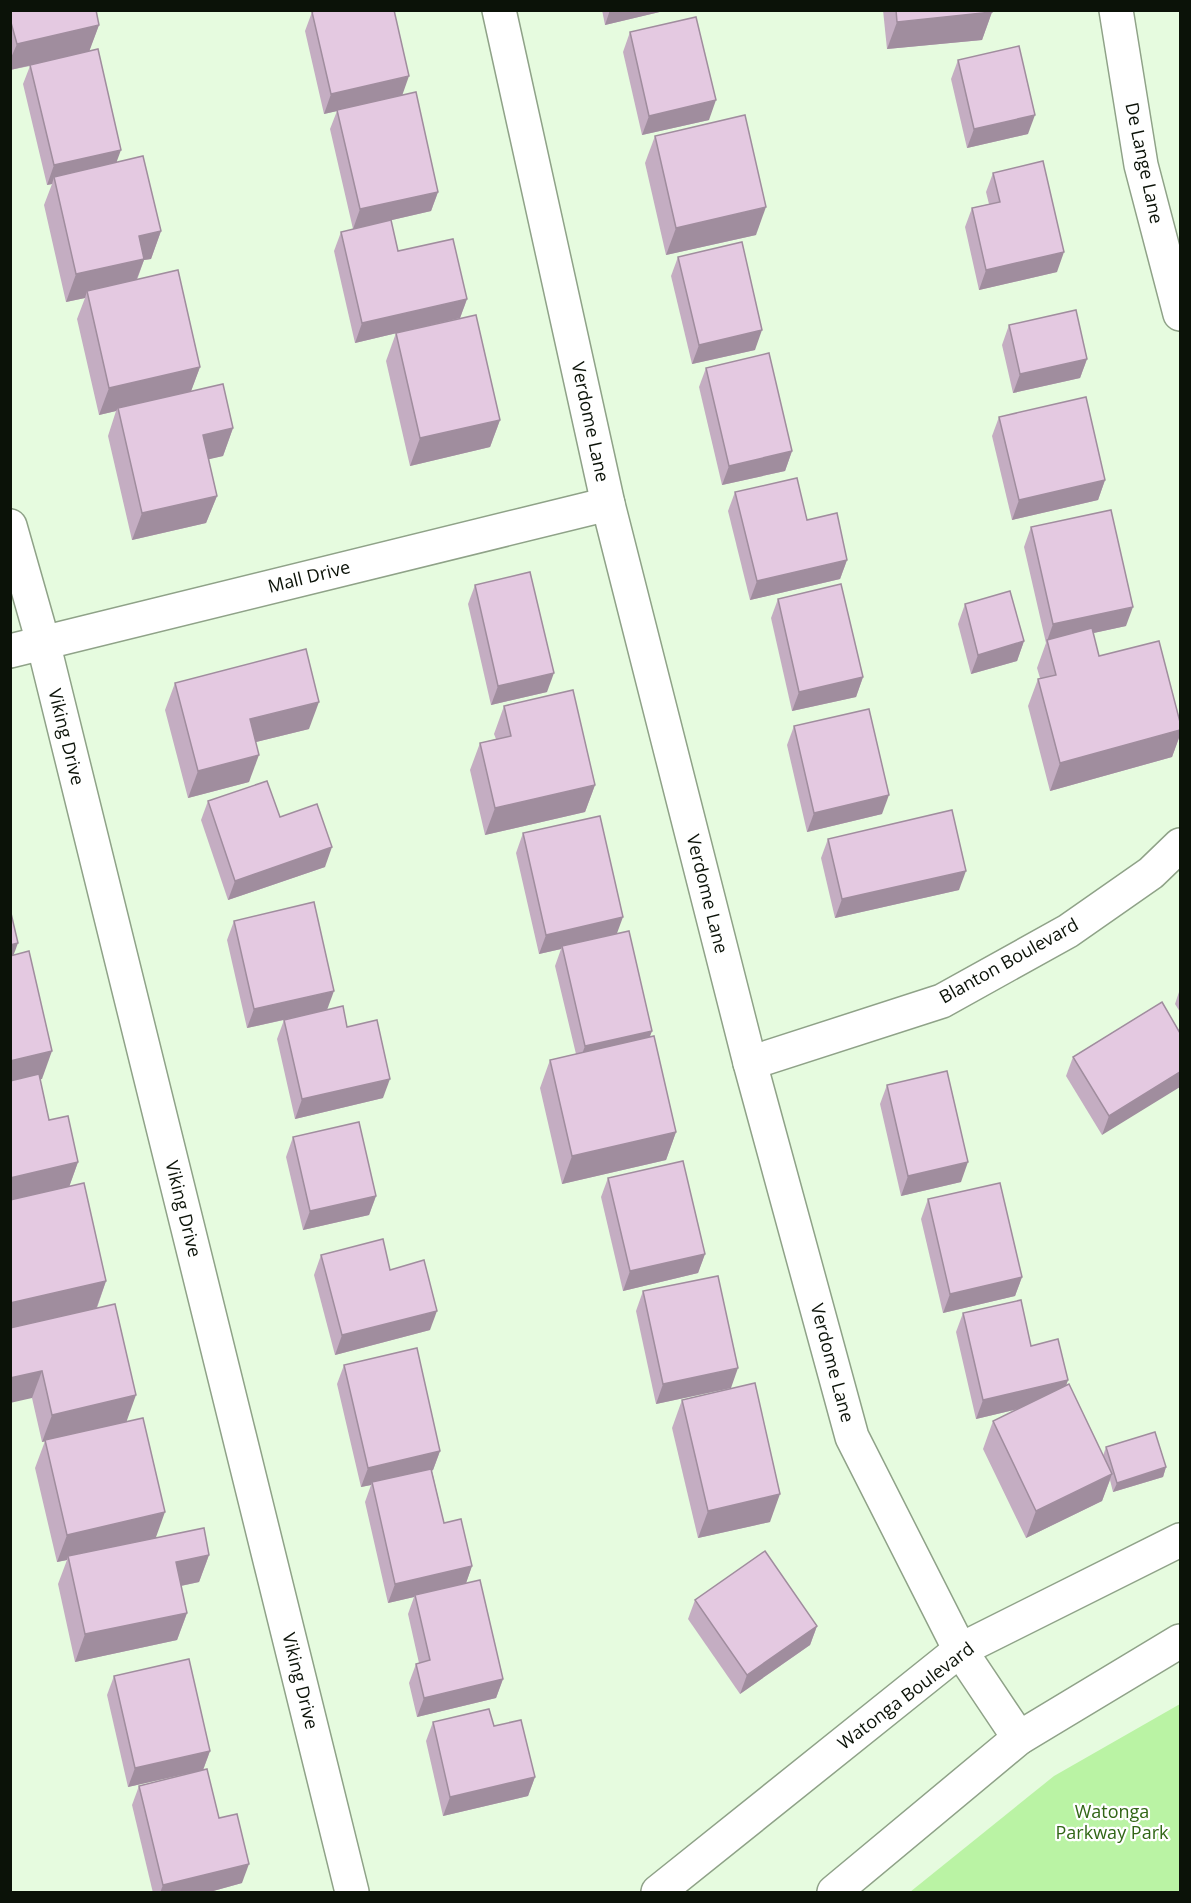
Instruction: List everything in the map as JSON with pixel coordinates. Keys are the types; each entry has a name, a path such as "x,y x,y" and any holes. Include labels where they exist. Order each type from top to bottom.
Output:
{"street":[{"name":"Verdome Lane","path":"499,10 608,504 750,1063 852,1437 960,1650 1019,1738"},
{"name":"De Lange Lane","path":"1116,10 1141,165 1180,314"},
{"name":"Mall Drive","path":"10,651 608,504"},
{"name":"Viking Drive","path":"10,526 43,642 352,1893"},
{"name":"Blanton Boulevard","path":"750,1063 942,1001 1068,931 1151,873 1180,845"},
{"name":"Watonga Boulevard","path":"658,1893 960,1650 1180,1540"},
{"path":"834,1893 1019,1738 1180,1641"}],"green space":[{"name":"Watonga Parkway Park","path":"1180,1704 1180,1892 910,1892 1054,1776"}],"building":[{"path":"10,10 96,10 99,25 17,44 10,19"},
{"path":"316,10 394,10 409,76 331,94 312,12"},
{"path":"896,10 992,10 992,12 897,22"},
{"path":"696,17 716,100 649,116 630,32"},
{"path":"1019,46 1035,115 974,129 958,60"},
{"path":"98,49 121,150 54,165 30,65"},
{"path":"416,92 438,192 360,209 337,110"},
{"path":"745,115 766,207 676,228 655,136"},
{"path":"143,156 161,231 139,236 144,259 76,274 54,177"},
{"path":"1043,161 1064,252 986,270 972,208 1000,202 993,173"},
{"path":"391,220 398,251 453,239 467,299 362,323 341,232"},
{"path":"742,242 762,330 699,345 678,257"},
{"path":"178,270 200,367 109,388 87,291"},
{"path":"1076,310 1087,359 1020,374 1009,325"},
{"path":"476,315 500,420 420,438 396,333"},
{"path":"769,353 792,451 729,466 706,368"},
{"path":"223,384 233,428 203,435 217,496 142,513 118,408"},
{"path":"1086,397 1105,480 1019,500 999,417"},
{"path":"797,478 807,520 837,513 847,560 757,581 735,492"},
{"path":"1111,510 1133,607 1053,624 1031,527"},
{"path":"530,572 554,673 498,686 475,585"},
{"path":"841,584 863,677 799,692 778,599"},
{"path":"1010,591 1024,641 978,655 965,604"},
{"path":"1092,628 1099,656 1159,641 1180,722 1180,730 1060,763 1038,679 1056,675 1047,640"},
{"path":"306,649 319,702 250,719 259,755 198,771 175,683"},
{"path":"573,690 595,785 495,808 480,743 511,736 504,706"},
{"path":"869,709 889,795 814,813 794,726"},
{"path":"267,781 280,817 317,804 332,847 235,881 208,801"},
{"path":"952,810 966,871 842,899 828,839"},
{"path":"600,816 623,917 546,935 523,833"},
{"path":"314,902 334,991 254,1009 234,921"},
{"path":"10,909 18,943 10,945"},
{"path":"629,931 652,1031 585,1046 562,946"},
{"path":"29,951 52,1051 10,1061 10,956"},
{"path":"1162,1002 1180,1033 1180,1072 1109,1116 1073,1057"},
{"path":"343,1006 347,1027 377,1020 390,1079 302,1099 284,1020"},
{"path":"654,1036 676,1132 572,1156 550,1060"},
{"path":"947,1071 968,1162 908,1176 887,1085"},
{"path":"39,1074 49,1120 68,1116 78,1162 10,1178 10,1081"},
{"path":"359,1122 376,1196 310,1211 293,1137"},
{"path":"683,1161 705,1254 630,1271 608,1178"},
{"path":"84,1183 106,1281 10,1303 10,1200"},
{"path":"1000,1183 1022,1277 950,1294 928,1199"},
{"path":"383,1239 390,1270 424,1260 437,1311 342,1335 321,1255"},
{"path":"718,1276 738,1368 663,1384 643,1291"},
{"path":"1021,1300 1031,1346 1058,1339 1068,1380 983,1400 963,1313"},
{"path":"115,1304 136,1395 52,1415 42,1371 10,1378 10,1328"},
{"path":"417,1348 440,1451 368,1468 344,1365"},
{"path":"755,1383 780,1494 708,1511 682,1400"},
{"path":"1069,1384 1112,1474 1036,1511 993,1421"},
{"path":"143,1418 165,1512 67,1535 45,1440"},
{"path":"1155,1432 1166,1467 1117,1483 1106,1447"},
{"path":"431,1469 444,1523 461,1519 472,1566 395,1584 372,1482"},
{"path":"204,1528 209,1555 176,1562 187,1613 85,1634 68,1556"},
{"path":"765,1551 817,1626 747,1675 695,1600"},
{"path":"480,1580 503,1679 424,1698 416,1664 430,1660 415,1595"},
{"path":"189,1659 210,1751 135,1768 114,1676"},
{"path":"489,1709 494,1726 521,1720 535,1777 450,1797 433,1722"},
{"path":"207,1769 219,1818 237,1814 249,1864 163,1885 139,1786"}]}
